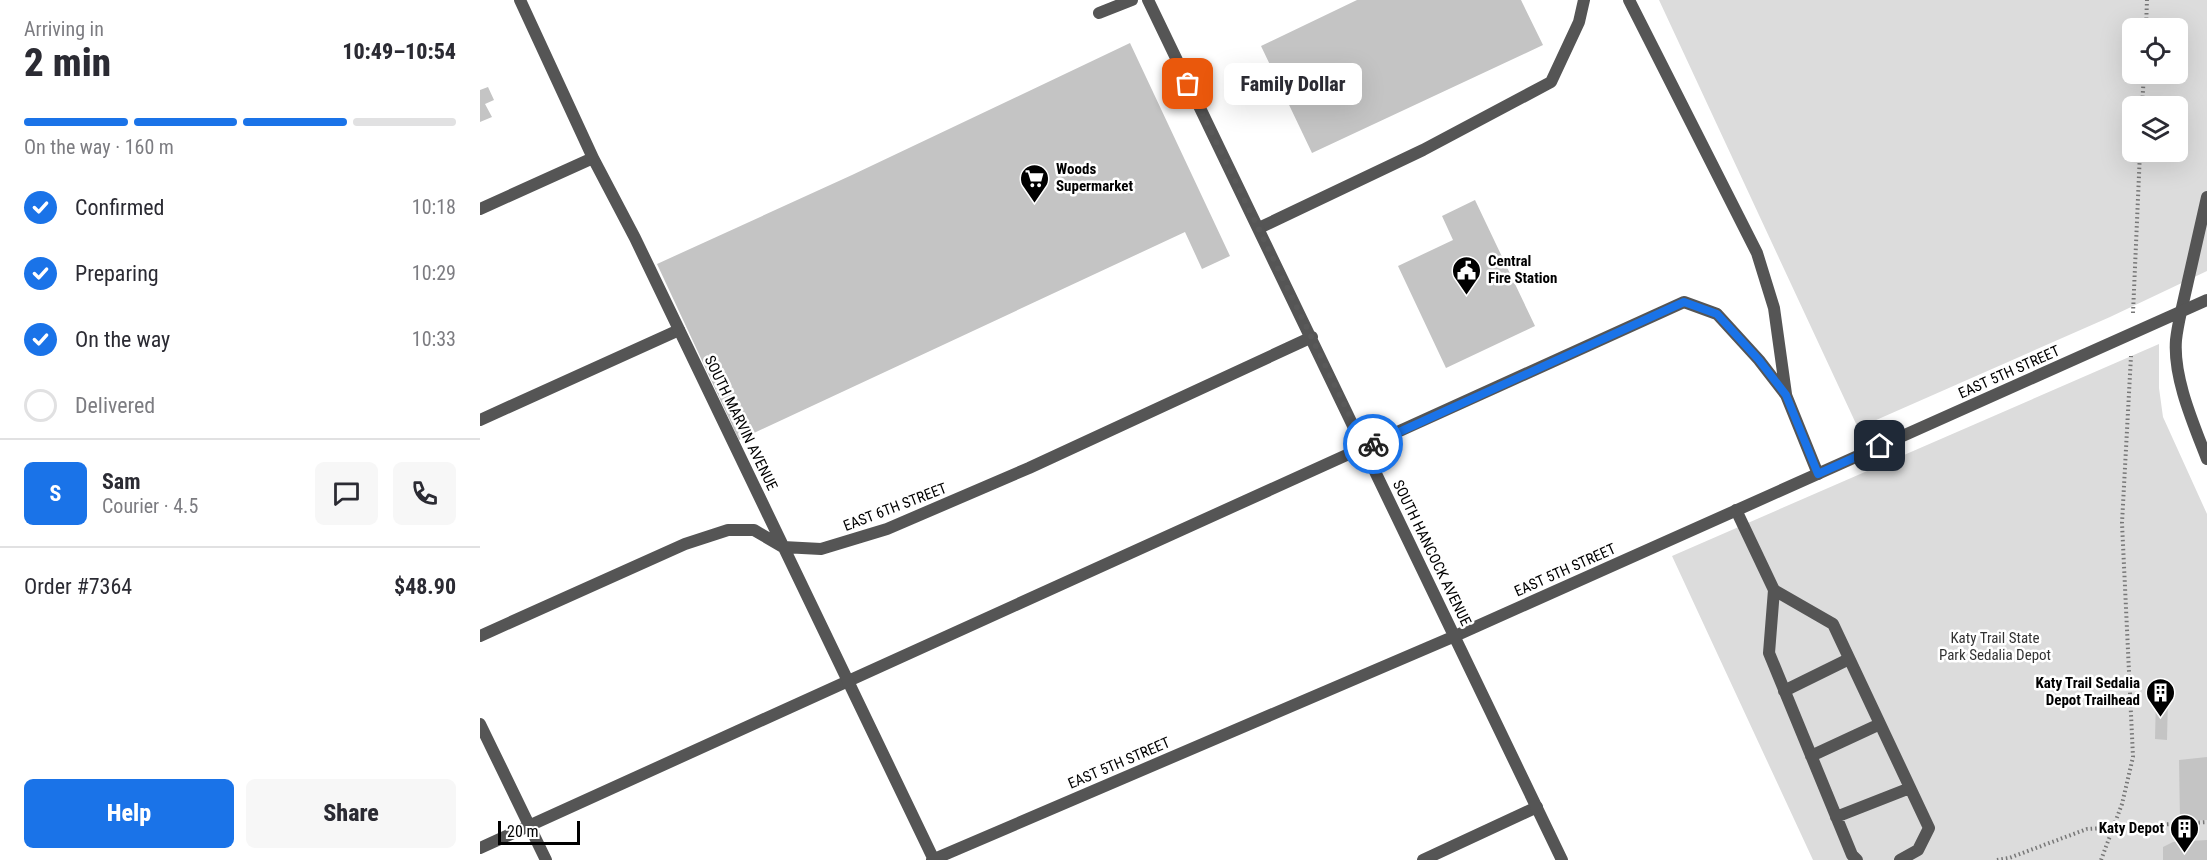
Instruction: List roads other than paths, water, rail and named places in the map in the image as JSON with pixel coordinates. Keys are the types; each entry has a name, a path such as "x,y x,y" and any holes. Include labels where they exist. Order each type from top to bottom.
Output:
{"street":[{"name":"SOUTH MARVIN AVENUE","path":"520,0 593,158 635,238 933,860"},
{"path":"1099,13 1132,0"},
{"name":"SOUTH HANCOCK AVENUE","path":"1148,0 1562,860"},
{"path":"1258,228 1423,150 1551,82 1579,22 1584,0"},
{"path":"1629,0 1757,253 1774,308 1786,395 1818,474"},
{"path":"480,209 593,158"},
{"path":"2207,197 2176,342 2184,396 2207,459"},
{"name":"EAST 5TH STREET","path":"933,860 1455,636 2207,300"},
{"path":"480,848 1684,302 1717,314 1759,360 1786,395"},
{"path":"480,420 679,330"},
{"name":"EAST 6TH STREET","path":"480,636 685,544 728,530 754,530 783,547 821,549 887,529 1029,468 1312,338"},
{"path":"1736,510 1774,590 1769,653 1852,855 1857,860"},
{"path":"1774,590 1833,624 1929,828 1918,850 1900,860"},
{"path":"1784,691 1849,659"},
{"path":"480,724 546,860"},
{"path":"1811,756 1880,724"},
{"path":"1836,817 1910,788"},
{"path":"1423,860 1537,807"}],"place":[{"name":"Family Dollar","path":"1188,84"},
{"name":"Woods Supermarket","path":"1035,204"},
{"name":"Central Fire Station","path":"1467,296"},
{"name":"Katy Trail Sedalia Depot Trailhead","path":"2161,718"},
{"name":"Katy Depot","path":"2185,854"}],"park label":[{"name":"Katy Trail State Park Sedalia Depot","path":"1995,646"}]}
